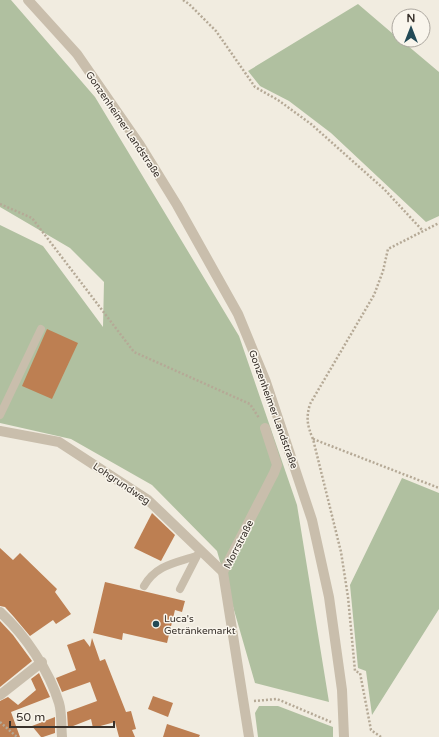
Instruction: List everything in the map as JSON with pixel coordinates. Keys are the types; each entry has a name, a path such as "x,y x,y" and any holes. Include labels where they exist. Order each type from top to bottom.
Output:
{"street":[{"name":"Gonzenheimer Landstraße","path":"28,0 77,54 140,145 177,205 238,314 266,382 312,520 329,597 342,690 344,737"},
{"name":"Morrstraße","path":"249,737 223,572 274,473 276,465 265,428"},
{"name":"Lohgrundweg","path":"0,431 59,442 148,500 199,554 223,572"},
{"path":"0,612 10,621 42,662 59,704 62,737"},
{"path":"0,696 42,662"}],"lane":[{"path":"0,415 41,329"},
{"path":"144,586 149,577 162,568 199,554"},
{"path":"180,589 199,554"}],"path":[{"path":"183,0 216,31 255,88 278,100 311,124 384,190 423,231"},
{"path":"0,204 32,218 134,352 250,404 265,428"},
{"path":"381,737 371,730 360,673 355,670 348,597 341,552 313,439 308,427 307,416 310,404 374,295 383,271 388,249 439,223"},
{"path":"313,439 439,488"},
{"path":"244,701 277,699 331,722"},
{"path":"0,722 17,737"}],"green space":[{"path":"0,0 11,0 95,97 239,336 297,505 329,702 255,683 217,551 152,485 71,439 0,423 0,225 43,246 103,327 104,282 70,248 0,207"},
{"path":"358,4 391,32 391,48 410,48 439,72 439,216 426,222 331,133 289,101 260,86 248,71"},
{"path":"402,478 439,493 439,609 372,715 366,671 358,668 350,585"},
{"path":"259,706 278,706 333,727 333,737 258,737 255,713"}],"building":[{"path":"47,329 78,343 52,399 22,386"},
{"path":"152,513 175,535 161,561 134,548"},
{"path":"0,548 13,560 20,553 57,589 55,592 71,614 56,624 53,620 30,636 5,607 0,606"},
{"path":"105,582 185,601 182,612 175,610 167,643 123,633 122,640 93,633"},
{"path":"0,621 13,635 32,661 0,687"},
{"path":"92,638 100,661 105,659 126,712 131,711 136,729 132,730 135,737 119,737 115,722 93,728 91,719 68,728 67,712 97,701 90,682 62,692 56,678 76,670 67,645 84,639 90,647"},
{"path":"39,673 50,697 11,712 20,737 0,737 0,701 8,697 18,705 36,690 31,679"},
{"path":"153,696 173,703 168,717 148,709"},
{"path":"55,717 55,733 41,737 32,726"},
{"path":"167,724 200,735 199,737 163,737"}],"place":[{"name":"Luca's Getränkemarkt","path":"156,624"}]}
